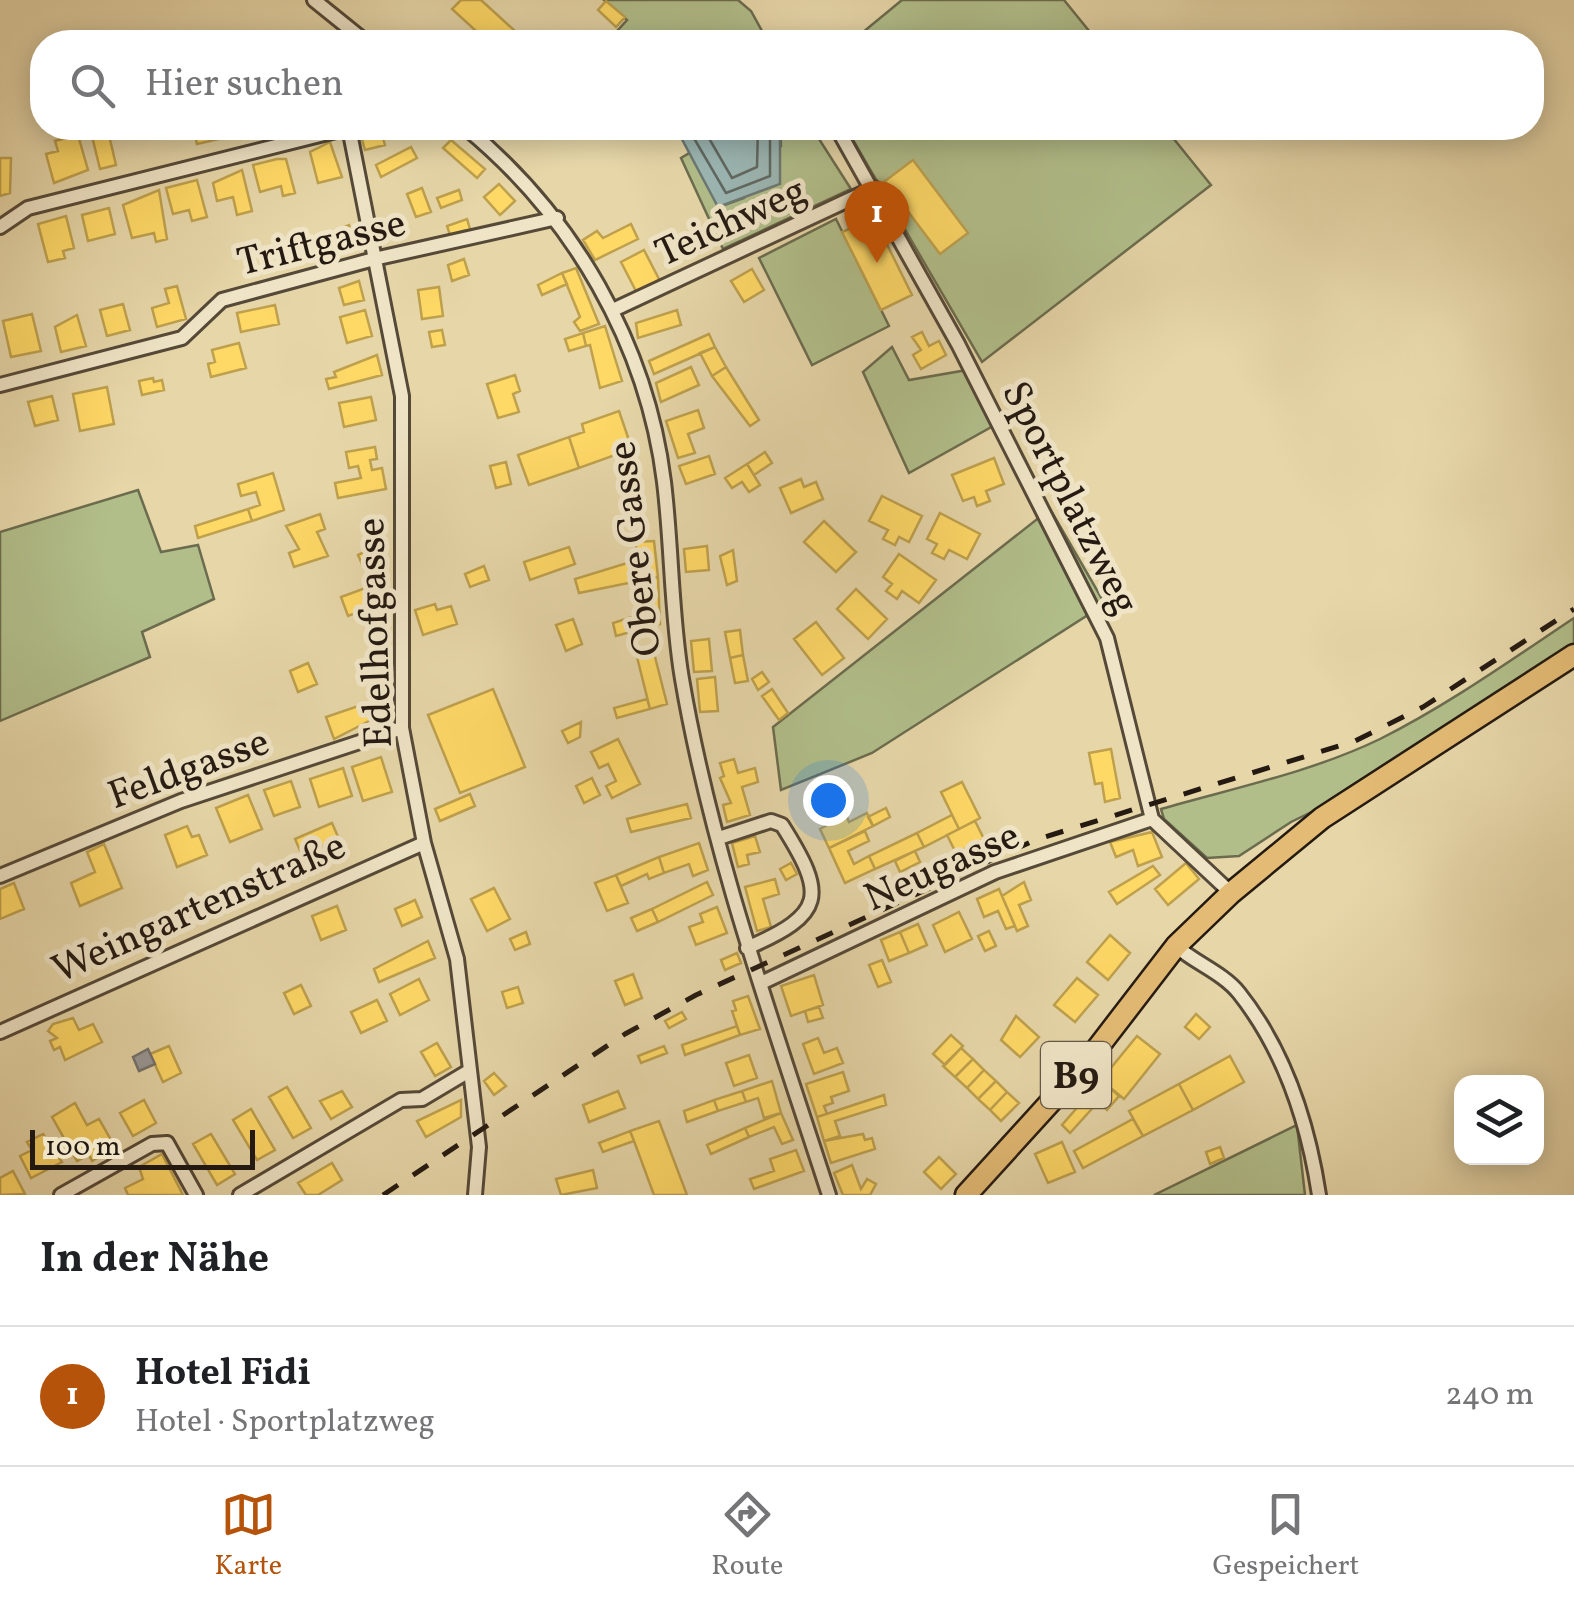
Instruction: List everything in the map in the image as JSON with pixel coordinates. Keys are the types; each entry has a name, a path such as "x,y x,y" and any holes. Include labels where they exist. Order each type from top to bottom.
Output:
{"main road":[{"name":"B9","path":"966,1195 1086,1064 1176,946 1231,892 1322,818 1574,655"}],"street":[{"path":"314,0 339,30"},
{"path":"0,227 28,208 300,140"},
{"name":"Edelhofgasse","path":"350,140 402,396 402,728 424,843 458,959 479,1147 474,1195"},
{"name":"Obere Gasse","path":"478,140 557,218 613,310 659,446 682,679 747,948 829,1195"},
{"name":"Sportplatzweg","path":"844,140 874,188 1108,638 1152,819"},
{"name":"Teichweg","path":"613,310 874,188"},
{"name":"Triftgasse","path":"0,385 182,338 222,300 374,258 557,218"},
{"name":"Feldgasse","path":"0,876 181,801 402,728"},
{"path":"1152,819 1231,892"},
{"name":"Neugasse","path":"761,983 995,872 1152,819"},
{"path":"719,838 771,822 782,825 813,878 815,902 805,916 788,930 747,948"},
{"name":"Weingartenstraße","path":"0,1032 424,843"},
{"path":"1176,946 1238,991 1259,1026 1307,1123 1319,1195"},
{"path":"240,1195 402,1100 422,1098 469,1071"},
{"path":"60,1195 152,1144 167,1143 196,1195"}],"green space":[{"path":"604,0 738,0 751,11 761,30 618,30 627,20"},
{"path":"902,0 1064,0 1088,30 866,30"},
{"path":"781,140 820,140 851,189 723,249 681,158 691,152 719,207 744,198 781,146"},
{"path":"853,140 1175,140 1211,185 982,362"},
{"path":"836,219 889,326 812,365 759,258"},
{"path":"892,347 909,380 973,369 1002,421 909,473 863,372"},
{"path":"138,490 161,552 198,545 214,599 142,632 150,657 0,721 0,532"},
{"path":"1050,509 1105,604 872,753 781,790 773,727"},
{"path":"1574,618 1574,645 1334,801 1291,822 1239,856 1207,858 1164,819 1161,809 1300,770 1380,739 1455,697"},
{"path":"1297,1125 1305,1195 1154,1195"}],"water":[{"path":"682,140 780,140 780,184 718,207"}],"building: Wohnen":[{"path":"461,0 481,0 514,30 475,30 452,9"},
{"path":"606,1 625,17 616,27 598,10"},
{"path":"79,140 88,170 54,183 46,154 58,151 55,141"},
{"path":"93,140 110,140 116,165 100,169"},
{"path":"362,140 384,140 385,145 365,150"},
{"path":"451,140 485,169 477,178 443,148"},
{"path":"330,142 342,177 318,183 310,152"},
{"path":"411,147 417,158 381,177 376,165"},
{"path":"0,158 11,158 10,193 0,196"},
{"path":"286,159 295,193 283,196 281,186 260,192 253,165"},
{"path":"913,160 968,233 940,254 885,181"},
{"path":"242,170 252,211 237,215 233,197 217,201 213,183"},
{"path":"197,180 207,217 192,221 189,210 173,214 166,188"},
{"path":"499,184 515,201 500,215 484,197"},
{"path":"422,188 431,212 416,217 407,194"},
{"path":"159,190 167,239 156,242 154,233 132,238 123,205"},
{"path":"459,190 462,200 441,208 437,198"},
{"path":"868,206 912,295 881,310 842,232 851,228 846,217"},
{"path":"109,208 115,234 88,241 82,215"},
{"path":"66,216 74,248 63,251 65,258 48,262 38,224"},
{"path":"467,219 470,229 450,235 447,226"},
{"path":"631,224 638,239 595,260 583,240 597,231 603,238"},
{"path":"349,225 354,240 317,253 311,239"},
{"path":"644,250 660,281 637,293 621,262"},
{"path":"464,259 469,275 452,281 448,265"},
{"path":"576,268 599,324 580,331 574,322 580,317 562,273"},
{"path":"752,269 764,290 744,302 731,281"},
{"path":"562,273 567,284 542,295 538,285"},
{"path":"359,281 364,300 344,305 339,288"},
{"path":"177,286 186,319 157,327 152,308 169,303 165,289"},
{"path":"439,287 443,316 422,319 418,290"},
{"path":"123,304 130,330 107,336 100,310"},
{"path":"275,305 279,324 241,332 237,313"},
{"path":"365,310 372,336 347,343 340,317"},
{"path":"677,310 681,325 638,338 636,323"},
{"path":"32,314 41,351 11,357 3,321"},
{"path":"77,315 86,346 61,352 55,327"},
{"path":"605,326 622,381 600,388 590,345 586,346 583,333"},
{"path":"442,330 445,345 432,347 429,332"},
{"path":"922,332 929,346 939,341 946,355 921,369 913,355 921,350 912,337"},
{"path":"583,333 586,346 569,351 565,339"},
{"path":"709,334 715,347 654,374 649,361"},
{"path":"239,343 246,368 211,377 208,364 215,362 212,350"},
{"path":"715,347 726,367 712,376 700,353"},
{"path":"377,355 382,375 329,389 326,379 336,377 334,372"},
{"path":"691,367 699,385 661,402 656,383"},
{"path":"726,367 759,420 750,426 712,376"},
{"path":"515,375 520,391 513,394 519,412 498,418 487,384"},
{"path":"153,378 154,382 162,380 164,390 142,395 139,381"},
{"path":"107,387 114,424 80,431 73,394"},
{"path":"52,396 58,420 35,426 28,402"},
{"path":"371,397 376,420 344,427 339,403"},
{"path":"698,410 704,428 688,434 695,453 678,458 666,421"},
{"path":"619,411 632,449 579,468 569,437 584,432 582,424"},
{"path":"569,437 579,468 529,485 518,455"},
{"path":"375,447 377,459 370,460 372,470 382,468 386,489 338,498 335,483 361,478 358,466 349,468 346,452"},
{"path":"765,452 772,463 754,475 747,464"},
{"path":"709,456 715,474 686,484 679,466"},
{"path":"994,458 1004,484 986,491 990,501 977,506 974,497 963,501 952,475"},
{"path":"506,462 511,484 496,488 490,466"},
{"path":"747,464 760,485 749,492 742,482 732,488 725,478"},
{"path":"273,473 284,510 252,521 248,509 260,505 256,492 241,496 238,484"},
{"path":"801,479 804,487 816,482 823,499 791,513 780,488"},
{"path":"882,496 922,516 909,542 899,537 895,545 883,539 888,530 869,521"},
{"path":"248,509 252,521 198,538 195,526"},
{"path":"940,513 980,534 967,559 949,550 944,559 932,553 937,544 927,539"},
{"path":"320,514 325,529 317,532 328,556 294,567 289,553 299,549 286,526"},
{"path":"824,521 856,552 836,572 804,542"},
{"path":"654,541 658,577 579,593 575,579 637,560 636,542"},
{"path":"380,545 386,560 364,569 358,555"},
{"path":"707,546 709,570 686,572 684,549"},
{"path":"569,547 575,564 530,580 524,562"},
{"path":"733,550 737,581 727,585 720,556"},
{"path":"899,554 936,580 919,603 902,591 897,599 886,591 892,584 883,577"},
{"path":"484,566 489,580 470,587 465,574"},
{"path":"658,577 660,624 616,636 613,623 647,612 646,578"},
{"path":"376,584 383,603 348,616 341,597"},
{"path":"856,589 887,619 868,639 837,609"},
{"path":"435,604 437,610 451,606 457,624 423,635 415,610"},
{"path":"573,619 582,644 566,651 556,625"},
{"path":"816,622 844,658 822,675 794,639"},
{"path":"740,630 743,655 730,658 725,632"},
{"path":"709,639 712,671 694,672 691,641"},
{"path":"654,653 667,704 650,709 637,657"},
{"path":"743,655 748,681 735,683 730,658"},
{"path":"308,663 317,684 298,692 290,671"},
{"path":"762,672 769,682 758,690 752,679"},
{"path":"715,677 718,711 700,712 697,679"},
{"path":"493,689 525,767 460,793 428,715"},
{"path":"772,689 788,713 779,720 762,696"},
{"path":"647,699 650,709 617,718 614,708"},
{"path":"367,703 373,719 334,739 326,717"},
{"path":"581,722 580,737 568,743 562,731"},
{"path":"618,739 640,784 612,798 606,786 616,781 608,764 599,768 591,752"},
{"path":"1111,749 1120,798 1105,802 1102,783 1095,784 1089,753"},
{"path":"381,757 392,792 363,801 352,767"},
{"path":"734,759 738,773 755,768 758,782 742,787 750,815 727,822 723,805 731,803 720,778 724,776 720,763"},
{"path":"343,768 352,796 319,807 310,779"},
{"path":"592,778 600,795 584,803 576,786"},
{"path":"291,781 300,807 274,816 264,790"},
{"path":"962,782 980,818 959,829 941,792"},
{"path":"470,794 475,806 440,821 435,809"},
{"path":"248,795 262,829 230,842 216,808"},
{"path":"687,804 691,818 631,832 627,819"},
{"path":"886,808 890,817 873,826 868,817"},
{"path":"867,813 873,826 829,848 820,829 846,815 849,822"},
{"path":"952,815 959,829 924,847 917,833"},
{"path":"975,821 984,839 956,853 947,835"},
{"path":"332,823 339,839 302,855 295,839"},
{"path":"187,826 192,837 199,835 207,855 177,867 165,835"},
{"path":"865,831 869,841 848,851 854,864 869,856 875,869 845,883 829,848"},
{"path":"1152,832 1162,857 1138,866 1133,850 1116,857 1110,842"},
{"path":"917,833 924,847 875,869 869,856"},
{"path":"755,836 760,852 747,855 749,864 738,867 732,843"},
{"path":"699,843 708,870 693,876 689,864 664,873 659,857"},
{"path":"104,844 122,888 80,906 71,883 95,872 87,852"},
{"path":"915,851 920,862 900,872 895,861"},
{"path":"659,857 664,873 649,879 647,874 621,886 616,875"},
{"path":"791,863 797,874 786,880 780,869"},
{"path":"1186,863 1199,879 1168,905 1155,889"},
{"path":"1153,866 1160,875 1117,904 1109,892"},
{"path":"616,875 628,903 607,911 595,883"},
{"path":"775,879 779,894 763,899 771,927 757,931 745,887"},
{"path":"707,882 713,895 658,922 652,909"},
{"path":"1024,882 1031,900 1019,905 1028,926 1017,931 1002,896"},
{"path":"14,883 24,909 0,919 0,889"},
{"path":"494,888 510,919 487,931 471,899"},
{"path":"999,889 1015,926 1006,929 998,911 984,917 977,899"},
{"path":"415,900 422,917 402,926 395,909"},
{"path":"337,906 346,930 321,940 312,916"},
{"path":"717,907 727,933 696,945 689,927 703,922 700,914"},
{"path":"652,909 658,922 637,931 631,918"},
{"path":"959,912 972,939 945,952 933,925"},
{"path":"918,924 927,945 909,953 900,932"},
{"path":"989,931 996,946 985,951 978,936"},
{"path":"526,932 530,944 515,950 510,939"},
{"path":"900,932 909,953 889,961 881,940"},
{"path":"1110,935 1130,953 1108,980 1087,962"},
{"path":"428,941 435,958 379,982 374,969"},
{"path":"737,953 741,963 725,970 721,960"},
{"path":"882,960 891,982 878,987 869,965"},
{"path":"633,974 642,998 625,1005 615,981"},
{"path":"814,975 823,1005 791,1016 781,986"},
{"path":"1077,978 1098,995 1075,1022 1054,1005"},
{"path":"419,979 429,1000 400,1015 390,994"},
{"path":"301,985 311,1006 294,1014 284,993"},
{"path":"518,987 523,1003 507,1008 502,992"},
{"path":"748,996 760,1029 740,1035 733,1001"},
{"path":"377,1000 387,1021 361,1033 351,1012"},
{"path":"819,1007 823,1018 808,1022 805,1011"},
{"path":"682,1012 686,1019 669,1028 665,1021"},
{"path":"1196,1014 1210,1027 1199,1039 1185,1027"},
{"path":"1016,1016 1039,1037 1020,1057 1001,1040"},
{"path":"73,1018 79,1030 93,1024 102,1042 65,1060 60,1047 54,1050 50,1041 57,1038 48,1031 53,1024"},
{"path":"737,1026 740,1035 685,1055 682,1045"},
{"path":"951,1035 963,1046 945,1065 933,1054"},
{"path":"1137,1036 1160,1054 1124,1099 1101,1080"},
{"path":"818,1038 824,1053 837,1048 843,1063 814,1074 803,1044"},
{"path":"437,1043 451,1067 435,1076 421,1052"},
{"path":"169,1046 181,1073 163,1082 150,1054"},
{"path":"664,1046 667,1053 641,1063 638,1056"},
{"path":"961,1048 973,1059 955,1077 943,1066"},
{"path":"749,1055 757,1078 734,1086 726,1063"},
{"path":"1230,1056 1244,1082 1193,1110 1179,1084"},
{"path":"973,1059 984,1070 967,1088 955,1077"},
{"path":"984,1070 996,1081 978,1099 967,1088"},
{"path":"843,1072 849,1091 831,1097 833,1103 824,1106 827,1114 817,1117 806,1084"},
{"path":"494,1073 506,1086 494,1095 484,1081"},
{"path":"1101,1080 1119,1096 1107,1110 1089,1094"},
{"path":"772,1081 781,1113 764,1118 758,1098 746,1102 742,1091"},
{"path":"996,1081 1007,1092 990,1110 978,1099"},
{"path":"1179,1084 1193,1110 1143,1136 1129,1111"},
{"path":"287,1087 311,1128 293,1138 269,1097"},
{"path":"342,1091 352,1107 331,1119 320,1101"},
{"path":"618,1091 625,1108 589,1122 583,1105"},
{"path":"742,1091 746,1102 718,1111 714,1100"},
{"path":"1007,1092 1019,1103 1001,1121 990,1110"},
{"path":"1089,1094 1098,1102 1070,1133 1062,1125"},
{"path":"884,1095 886,1105 835,1121 840,1136 824,1141 817,1117"},
{"path":"144,1100 156,1123 133,1136 120,1113"},
{"path":"461,1100 461,1117 426,1137 417,1121"},
{"path":"714,1100 718,1111 687,1122 684,1111"},
{"path":"75,1103 87,1125 99,1119 115,1147 92,1161 89,1155 77,1161 52,1117"},
{"path":"251,1109 275,1150 257,1160 233,1120"},
{"path":"781,1113 793,1140 782,1144 774,1127 749,1137 745,1128"},
{"path":"1133,1119 1143,1136 1083,1168 1074,1151"},
{"path":"659,1121 687,1195 654,1195 630,1131"},
{"path":"745,1128 749,1137 711,1154 707,1145"},
{"path":"630,1131 634,1141 603,1152 599,1143"},
{"path":"43,1134 62,1162 31,1178 20,1156 32,1150 27,1142"},
{"path":"211,1134 235,1174 217,1185 193,1144"},
{"path":"863,1134 865,1140 872,1138 875,1149 831,1163 824,1141"},
{"path":"1062,1142 1075,1172 1048,1183 1035,1154"},
{"path":"1220,1147 1224,1158 1210,1164 1206,1152"},
{"path":"796,1150 804,1171 754,1189 750,1179 774,1171 770,1159"},
{"path":"162,1154 183,1195 128,1195 125,1188 143,1179 139,1167"},
{"path":"939,1157 956,1174 941,1189 924,1172"},
{"path":"332,1163 342,1180 318,1195 306,1195 298,1183"},
{"path":"852,1165 861,1189 867,1179 876,1184 870,1195 843,1195 834,1173"},
{"path":"593,1170 597,1188 561,1195 556,1179"},
{"path":"13,1171 25,1194 0,1195 0,1178"}],"building: Industrie":[{"path":"148,1049 155,1064 139,1071 133,1057"}],"railway":[{"path":"383,1195 625,1034 696,995 1035,840 1355,741 1423,707 1574,609"}],"place":[{"name":"Hotel Fidi","path":"877,263"}]}
